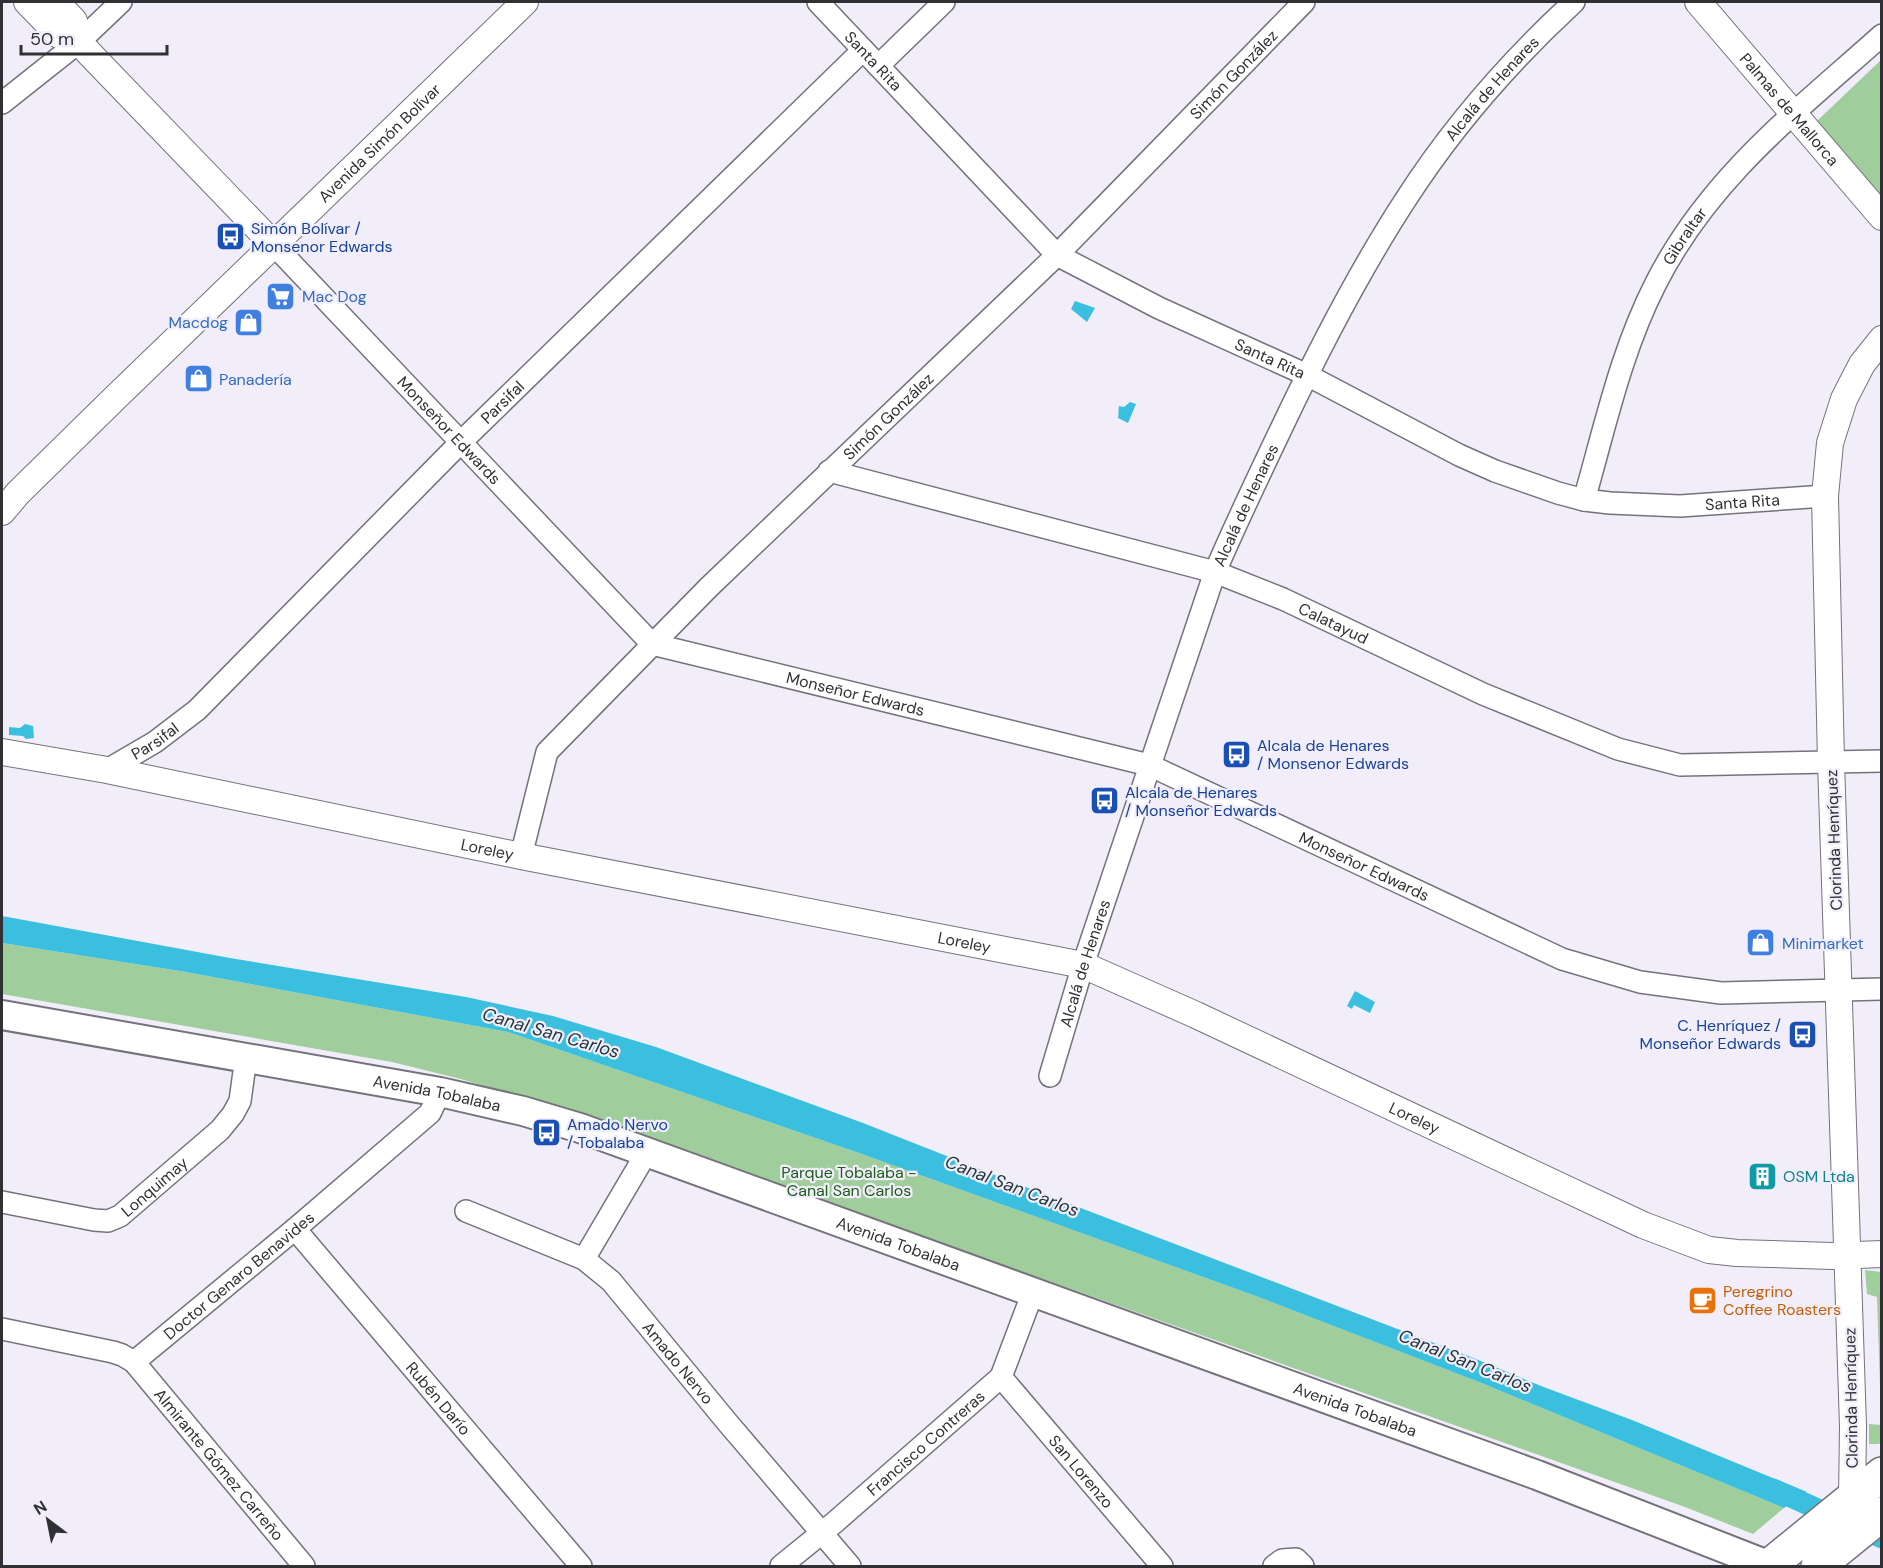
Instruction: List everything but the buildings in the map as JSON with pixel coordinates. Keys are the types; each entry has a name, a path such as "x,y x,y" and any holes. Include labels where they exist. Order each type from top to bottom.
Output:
{"main road":[{"name":"Avenida Tobalaba","path":"2,1015 440,1092 523,1111 647,1152 1537,1475 1769,1566"},
{"path":"1769,1566 1881,1474"},
{"path":"1818,1566 1881,1514"}],"street":[{"name":"Monseñor Edwards","path":"27,2 58,35 79,42 652,644 1149,765 1562,959 1640,982 1721,993 1881,989"},
{"name":"Monseñor Edwards","path":"56,2 74,21 79,42"},
{"path":"2,104 79,42 121,2"},
{"name":"Avenida Simón Bolívar","path":"2,512 525,2"},
{"name":"Santa Rita","path":"818,2 1057,255 1158,308 1307,375 1459,455 1495,471 1584,500 1680,506 1825,496"},
{"path":"878,66 944,2"},
{"name":"Simón González","path":"521,856 547,752 652,644 829,471 1057,255 1304,2"},
{"name":"Alcalá de Henares","path":"1050,1076 1083,965 1215,572 1236,521 1307,375 1348,296 1405,199 1492,85 1574,2"},
{"name":"Palmas de Mallorca","path":"1698,2 1881,217"},
{"name":"Gibraltar","path":"1584,500 1627,351 1655,284 1673,251 1715,192 1739,164 1881,35"},
{"name":"Parsifal","path":"107,770 155,742 197,710 460,443 863,50"},
{"name":"Clorinda Henríquez","path":"1850,1501 1853,1426 1831,762 1825,496 1830,443 1844,399 1862,364 1881,339"},
{"name":"Calatayud","path":"829,471 1215,572 1282,599 1482,694 1618,749 1680,765 1881,761"},
{"name":"Loreley","path":"2,752 107,770 521,856 1083,965 1217,1025 1643,1226 1679,1240 1709,1250 1737,1253 1847,1256 1881,1254"},
{"name":"Lonquimay","path":"2,1202 94,1220 108,1221 120,1216 220,1130 233,1114 240,1101 246,1057"},
{"name":"Doctor Genaro Benavides","path":"134,1362 295,1229 430,1113 440,1092"},
{"path":"584,1259 647,1152"},
{"name":"Amado Nervo","path":"466,1211 584,1259 611,1281 850,1566"},
{"name":"Rubén Darío","path":"295,1229 581,1566"},
{"name":"Francisco Contreras","path":"781,1566 1001,1377 1033,1292"},
{"path":"2,1329 122,1355 134,1362"},
{"name":"Almirante Gómez Carreño","path":"134,1362 304,1566"},
{"name":"San Lorenzo","path":"1001,1377 1162,1566"},
{"path":"1274,1566 1282,1560 1296,1559 1303,1566"}],"green space":[{"path":"1881,60 1881,198 1817,121"},
{"name":"Parque Tobalaba - Canal San Carlos","path":"2,943 186,972 508,1032 859,1153 1253,1295 1479,1382 1784,1508 1753,1534 1685,1507 1040,1278 670,1151 574,1114 461,1079 392,1062 2,994"},
{"path":"1865,1270 1881,1272 1881,1415 1877,1297 1867,1294"},
{"path":"1869,1424 1881,1425 1879,1444 1869,1444"}],"water":[{"path":"1075,301 1095,308 1087,322 1071,309"},
{"path":"1130,402 1136,404 1128,423 1118,418 1119,406 1124,407"},
{"path":"25,724 33,726 34,738 26,739 23,736 9,735 9,727 20,728"},
{"path":"2,916 230,958 466,997 553,1016 656,1047 863,1123 1476,1359 1807,1492 1784,1508 1479,1382 1253,1295 859,1153 508,1032 186,972 2,943"},
{"path":"1355,991 1375,1002 1370,1013 1354,1005 1352,1009 1347,1006"}],"waterway":[{"name":"Canal San Carlos","path":"1773,1489 1882,1538"}],"place":[{"name":"Simón Bolívar / Monsenor Edwards","path":"230,237"},
{"name":"Mac Dog","path":"281,296"},
{"name":"Macdog","path":"249,322"},
{"name":"Panadería","path":"198,379"},
{"name":"Alcala de Henares / Monsenor Edwards","path":"1236,754"},
{"name":"Alcala de Henares / Monseñor Edwards","path":"1104,801"},
{"name":"Minimarket","path":"1761,943"},
{"name":"C. Henríquez / Monseñor Edwards","path":"1802,1034"},
{"name":"Amado Nervo / Tobalaba","path":"546,1133"},
{"name":"OSM Ltda","path":"1762,1176"},
{"name":"Peregrino Coffee Roasters","path":"1702,1300"}]}
